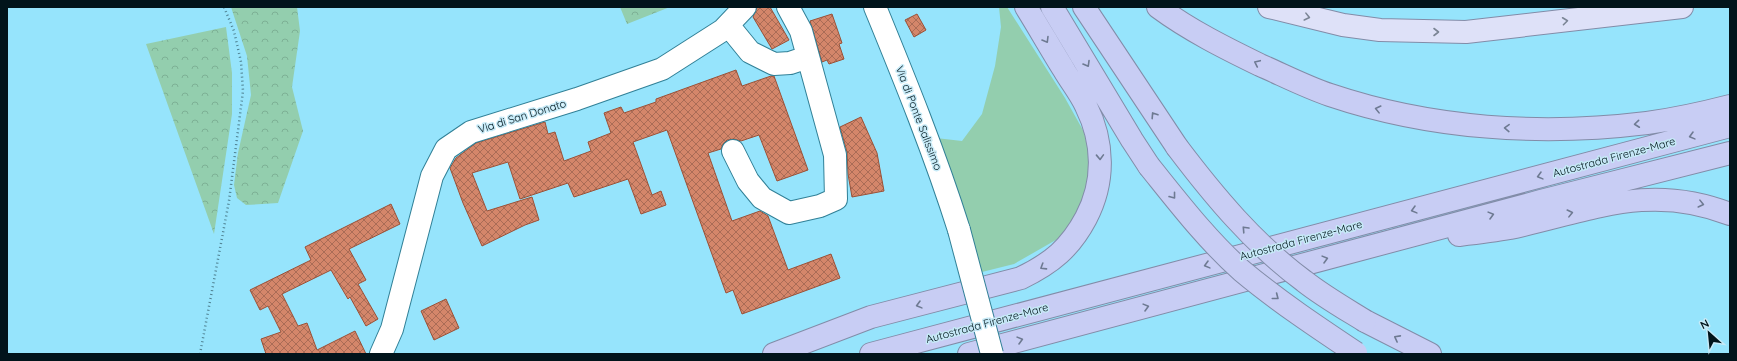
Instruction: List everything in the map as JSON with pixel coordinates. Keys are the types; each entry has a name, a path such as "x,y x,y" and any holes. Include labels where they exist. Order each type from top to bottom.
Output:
{"highway":[{"path":"774,354 871,317 1021,278 1042,268 1058,256 1071,243 1089,213 1096,193 1101,156 1096,131 1086,106 1026,7"},
{"path":"1052,7 1149,166 1178,203 1242,271 1303,318 1357,353"},
{"path":"1084,7 1176,147 1199,177 1251,236 1303,281 1332,301 1365,321 1430,354"},
{"path":"1158,7 1175,20 1237,54 1288,78 1329,94 1404,116 1496,127 1553,129 1648,123 1730,106"},
{"name":"Autostrada Firenze-Mare","path":"871,354 1730,126"},
{"path":"969,354 1541,201 1730,153"},
{"path":"1380,245 1510,228 1598,206 1638,200 1665,199 1687,201 1730,214"}],"main road":[{"path":"1269,7 1343,25 1380,30 1425,32 1466,32 1682,7"}],"street":[{"name":"Via di San Donato","path":"381,354 392,329 432,176 446,149 471,132 577,99 662,69 723,30 745,7"},
{"path":"733,151 748,181 762,198 789,213 820,206 836,199 835,155 801,31 788,7"},
{"name":"Via di Ponte Salissimo","path":"875,7 948,193 992,354"},
{"path":"728,25 750,52 774,64 790,63 808,57"}],"path":[{"path":"200,354 229,201 243,90 241,62 234,31 224,7"}],"green space":[{"path":"231,7 297,7 300,31 292,87 303,131 278,203 246,205 237,198 234,185 238,153 251,95 247,56"},
{"path":"620,7 670,7 627,24"},
{"path":"999,7 1007,7 1065,98 1084,132 1091,164 1083,205 1061,237 1014,264 982,272 936,138 962,141 982,114 995,66 1001,27"},
{"path":"226,27 232,73 232,114 214,234 146,44"}],"building":[{"path":"757,7 770,7 789,40 772,49 753,17"},
{"path":"832,14 842,43 839,44 844,59 829,64 827,60 822,62 810,21"},
{"path":"917,14 926,30 914,37 905,20"},
{"path":"736,70 742,86 774,76 808,170 777,181 759,135 741,141 734,139 727,140 721,149 708,153 732,221 760,211 768,216 788,270 831,254 840,278 742,314 733,290 726,293 667,130 633,142 652,195 661,191 666,205 641,214 628,179 574,197 568,183 520,199 508,162 472,173 487,211 532,197 539,220 525,225 482,246 463,203 450,168 456,158 476,143 545,122 548,134 555,132 564,161 591,151 588,142 611,133 604,113 621,107 624,113 656,102 656,99"},
{"path":"861,117 877,153 884,191 852,197 848,174 847,152 840,127"},
{"path":"391,204 400,224 349,249 366,280 358,284 378,319 366,326 350,297 348,299 331,270 282,294 298,326 307,323 317,350 355,331 366,354 266,354 261,339 281,332 268,306 260,310 250,290 311,260 305,247"},
{"path":"446,299 459,328 434,340 421,311"}]}
